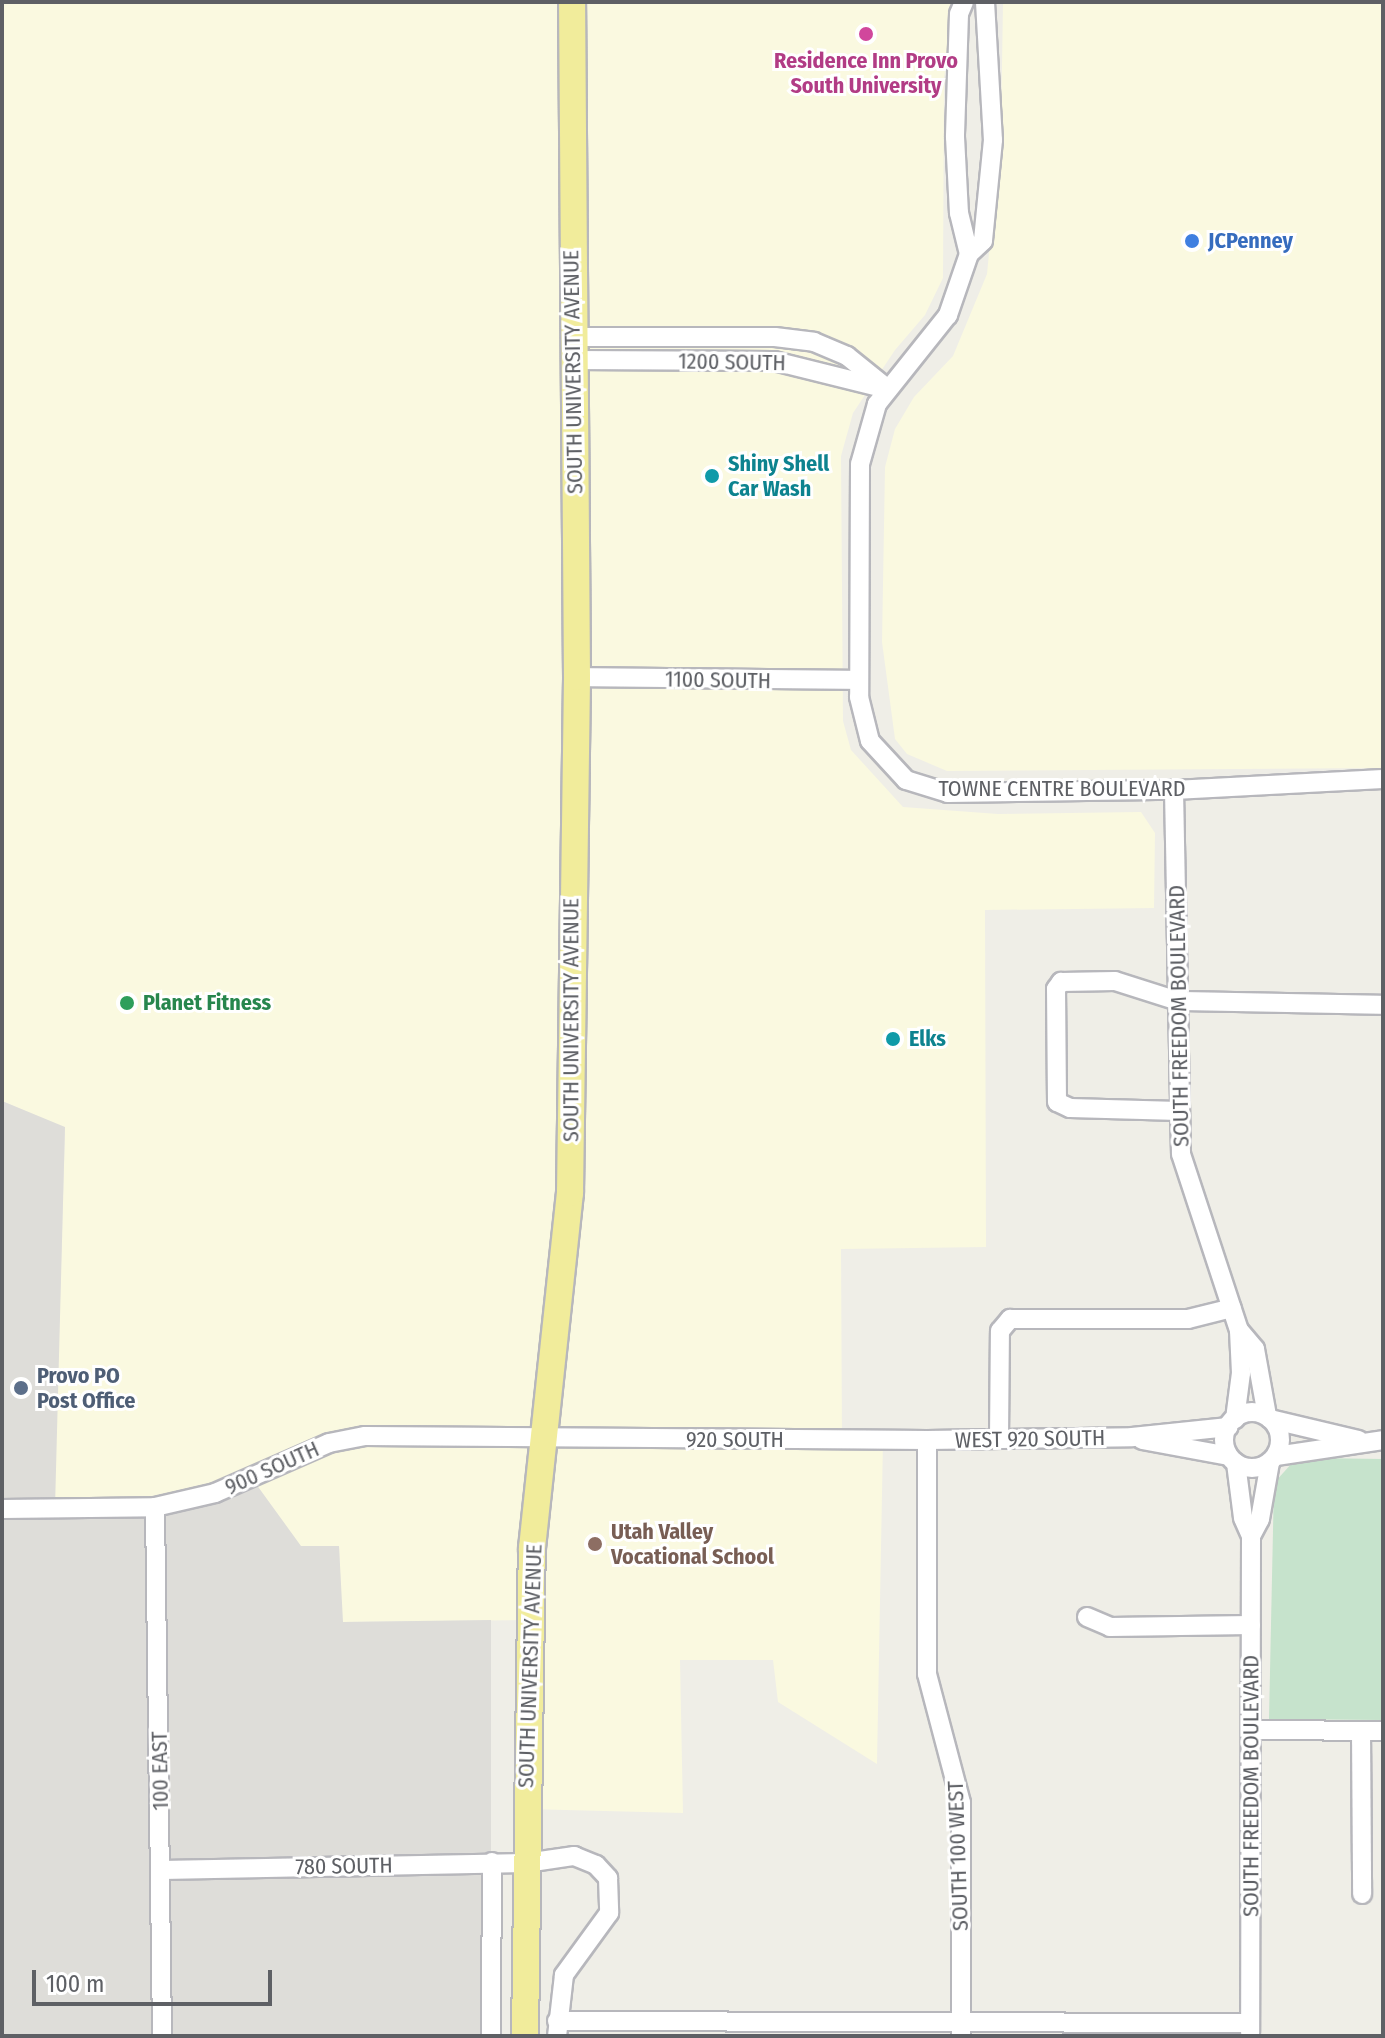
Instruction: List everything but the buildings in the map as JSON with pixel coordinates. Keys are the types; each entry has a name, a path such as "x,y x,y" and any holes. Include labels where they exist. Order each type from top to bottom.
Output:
{"highway":[{"name":"SOUTH UNIVERSITY AVENUE","path":"525,2036 532,1548 570,1193 577,677 572,349 572,2"}],"street":[{"path":"964,2 959,14 955,137 959,213 969,254"},
{"name":"TOWNE CENTRE BOULEVARD","path":"985,2 993,72 993,157 983,241 969,254 948,315 888,389 868,429 860,464 859,680 862,720 870,741 894,771 921,787 961,794 1174,790 1383,779"},
{"name":"1200 SOUTH","path":"572,349 775,337 814,342 847,356 888,389"},
{"name":"1200 SOUTH","path":"572,349 774,361 888,389"},
{"name":"1100 SOUTH","path":"577,677 859,680"},
{"name":"SOUTH FREEDOM BOULEVARD","path":"1174,790 1181,1154 1239,1330 1241,1373 1231,1423"},
{"path":"1179,1111 1061,1106 1056,989 1068,981 1115,981 1178,1001 1383,1005"},
{"path":"999,1439 1000,1331 1010,1319 1188,1319 1232,1308"},
{"name":"SOUTH FREEDOM BOULEVARD","path":"1239,1330 1255,1349 1268,1417"},
{"path":"1359,1440 1245,1413 1231,1423 1232,1459 1253,1468 1273,1459 1359,1440 1383,1440"},
{"path":"1268,1417 1280,1440 1273,1459"},
{"name":"WEST 920 SOUTH","path":"927,1440 1132,1437 1231,1423"},
{"name":"900 SOUTH","path":"2,1509 155,1507 215,1493 329,1443 365,1436 543,1439"},
{"name":"WEST 920 SOUTH","path":"1132,1437 1232,1459"},
{"name":"920 SOUTH","path":"543,1439 927,1440"},
{"name":"SOUTH 100 WEST","path":"927,1440 927,1674 930,1702 954,1766 961,1803 961,2029"},
{"name":"SOUTH FREEDOM BOULEVARD","path":"1232,1459 1243,1518 1251,1536 1250,2030"},
{"name":"SOUTH FREEDOM BOULEVARD","path":"1251,1536 1260,1519 1273,1459"},
{"name":"100 EAST","path":"155,1507 162,2036"},
{"path":"1087,1617 1110,1627 1251,1625"},
{"path":"1251,1730 1383,1731"},
{"path":"1361,1731 1362,1894"},
{"name":"780 SOUTH","path":"162,1870 526,1863 574,1856 596,1865 608,1878 609,1913 564,1975 557,2029"},
{"path":"491,2036 492,1862"},
{"path":"557,2029 1250,2030"}],"shaded area":[{"path":"2,2 955,2 944,78 943,278 925,315 895,350 853,413 841,456 843,721 851,750 903,807 998,814 1141,812 1155,833 1154,908 985,910 986,1247 841,1249 842,1440 883,1440 877,1764 778,1702 773,1660 680,1660 683,1813 526,1809 527,1620 342,1622 339,1546 301,1547 251,1477 155,1507 54,1508 65,1128 2,1101"},
{"path":"1003,2 1383,2 1383,768 947,771 907,754 895,739 882,642 885,467 895,429 914,397 953,356 987,274 1001,129"},
{"path":"2,1101 65,1127 55,1508 155,1507 251,1477 301,1546 339,1546 343,1622 491,1620 491,2036 2,2036"},
{"path":"1311,1458 1383,1459 1383,1720 1269,1719 1274,1483 1293,1462"}],"place":[{"name":"Residence Inn Provo South University","path":"866,34"},
{"name":"JCPenney","path":"1192,241"},
{"name":"Shiny Shell Car Wash","path":"712,476"},
{"name":"Planet Fitness","path":"127,1003"},
{"name":"Elks","path":"893,1039"},
{"name":"Provo PO Post Office","path":"21,1388"},
{"name":"Utah Valley Vocational School","path":"595,1544"}]}
